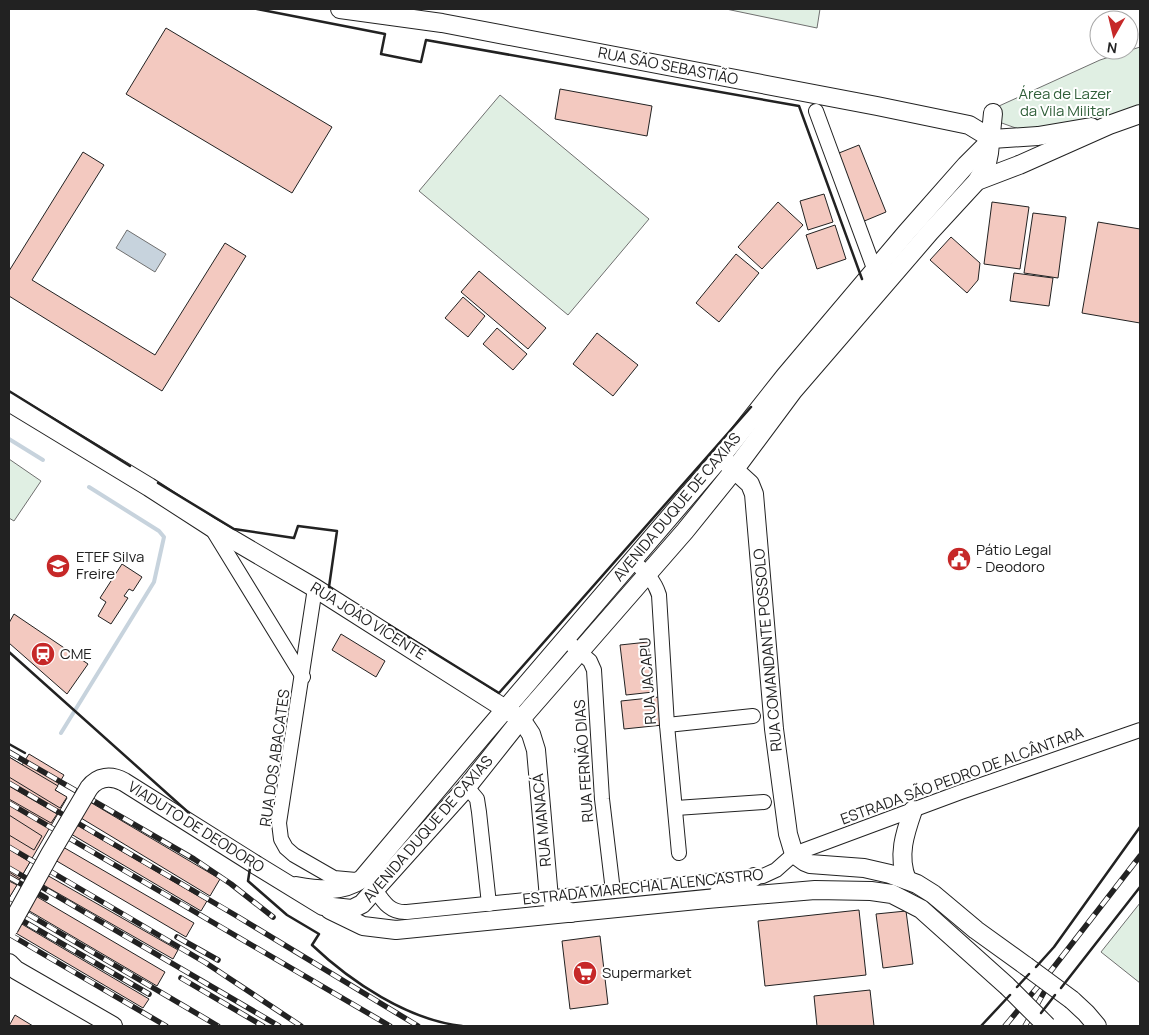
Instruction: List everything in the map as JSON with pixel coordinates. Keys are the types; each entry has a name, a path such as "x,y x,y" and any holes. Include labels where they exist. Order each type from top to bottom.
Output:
{"main road":[{"name":"RUA SÃO SEBASTIÃO","path":"340,9 442,23 868,104 969,125 992,139"},
{"path":"977,181 987,163 992,139 992,113"},
{"name":"AVENIDA DUQUE DE CAXIAS","path":"286,884 323,906 352,909 362,904 376,891 467,787 521,720 685,531 736,469 794,391 930,232 977,181 1019,165 1109,125 1140,114"},
{"name":"AVENIDA DUQUE DE CAXIAS","path":"286,884 318,889 338,889 354,884 362,879 721,457 785,376 966,165 992,139 1038,136 1109,125"},
{"name":"RUA JOÃO VICENTE","path":"9,402 211,527 315,588 521,720"},
{"name":"RUA COMANDANTE POSSOLO","path":"721,457 750,484 754,494 774,729 789,839 794,854"},
{"name":"RUA MANACÁ","path":"521,720 531,734 536,750 549,898"},
{"name":"VIADUTO DE DEODORO","path":"9,928 89,788 102,778 115,778 124,782 286,884"},
{"path":"907,880 902,870 902,852 913,810"},
{"path":"794,854 810,864 864,868 907,880 933,894 976,930 1072,1000 1098,1026"},
{"path":"707,898 754,877"},
{"name":"ESTRADA MARECHAL ALENCASTRO","path":"323,906 357,924 385,930 707,898 815,890 854,890 892,894 915,905 929,915 1007,986 1047,1026"},
{"path":"549,898 556,905 571,913"},
{"path":"9,963 16,970 113,1026"}],"street":[{"path":"816,111 875,271"},
{"name":"RUA JOÃO VICENTE","path":"211,527 303,677"},
{"name":"RUA JACAPU","path":"632,560 656,584 659,595 679,853"},
{"name":"RUA DOS ABACATES","path":"315,588 303,677 279,823 281,839 286,848 294,855 326,875 339,880 362,879"},
{"name":"RUA FERNÃO DIAS","path":"565,639 590,661 594,670 602,799 613,891"},
{"path":"668,725 753,716"},
{"name":"ESTRADA SÃO PEDRO DE ALCÂNTARA","path":"794,854 961,792 1140,730"},
{"path":"467,787 477,800 489,904"},
{"path":"676,808 764,802"},
{"name":"ESTRADA MARECHAL ALENCASTRO","path":"376,891 390,908 400,912 763,876 776,870 794,854"}],"green space":[{"path":"726,9 820,9 817,28"},
{"name":"Área de Lazer da Vila Militar","path":"1139,47 1140,113 1109,125 1103,116 1038,136 999,122 999,106 1100,60 1139,60"},
{"path":"500,95 649,219 568,315 419,191"},
{"path":"9,459 41,481 14,521 9,518"},
{"path":"1140,903 1140,983 1101,952"}],"shaded area":[{"path":"127,230 166,254 155,272 116,248"}],"building":[{"path":"166,28 332,127 292,193 126,94"},
{"path":"560,89 652,106 647,136 555,119"},
{"path":"859,145 886,212 862,222 834,155"},
{"path":"83,152 104,165 32,280 155,355 225,243 246,256 162,391 9,296 9,271"},
{"path":"824,194 833,222 808,230 800,201"},
{"path":"778,202 803,225 762,269 738,247"},
{"path":"992,202 1029,207 1020,269 984,264"},
{"path":"1033,213 1066,217 1058,278 1024,273"},
{"path":"1098,222 1140,229 1140,323 1082,313"},
{"path":"835,225 846,259 817,269 806,235"},
{"path":"951,237 980,263 978,280 967,293 930,260"},
{"path":"736,254 759,273 719,322 696,303"},
{"path":"479,271 546,328 528,349 461,292"},
{"path":"1014,273 1053,278 1049,306 1010,301"},
{"path":"463,297 485,316 468,337 445,318"},
{"path":"497,328 527,354 513,370 483,344"},
{"path":"597,333 638,365 613,396 573,364"},
{"path":"122,564 142,577 133,591 129,589 124,596 128,598 111,624 98,616 106,602 100,598"},
{"path":"14,614 88,664 67,694 9,643 9,623"},
{"path":"341,634 385,661 376,677 332,650"},
{"path":"648,642 653,692 626,695 620,645"},
{"path":"659,697 663,725 624,729 621,701"},
{"path":"29,754 64,775 55,790 67,798 9,898 9,757 22,765"},
{"path":"9,757 58,786 55,790 67,797 60,808 9,777"},
{"path":"9,786 57,814 51,823 9,799"},
{"path":"90,802 220,879 210,896 81,818"},
{"path":"9,815 42,836 34,850 9,835"},
{"path":"77,825 207,901 201,911 71,834"},
{"path":"63,847 194,923 186,937 55,860"},
{"path":"9,849 30,862 20,879 9,872"},
{"path":"45,874 178,950 173,959 40,883"},
{"path":"9,881 17,885 9,898"},
{"path":"34,895 165,972 157,986 26,909"},
{"path":"859,910 866,975 765,986 758,921"},
{"path":"906,911 913,964 883,968 876,914"},
{"path":"20,923 149,999 143,1008 14,932"},
{"name":"Supermarket","path":"600,936 608,1004 570,1009 562,941"},
{"path":"870,990 874,1026 817,1026 814,996"},
{"path":"15,1015 33,1026 9,1026"}],"waterway":[{"path":"9,439 43,460"},
{"path":"61,733 154,582 164,537 159,531 89,487"}],"railway":[{"path":"9,752 194,859 231,884 273,917"},
{"path":"9,783 235,915 418,1026"},
{"path":"9,803 390,1026"},
{"path":"9,847 206,963 301,1026"},
{"path":"1005,1026 1050,972 1140,856"},
{"path":"9,868 279,1026"},
{"path":"9,877 46,898"},
{"path":"9,903 218,1026"},
{"path":"9,913 149,994"},
{"path":"9,934 166,1026"},
{"path":"177,937 218,960"},
{"path":"181,978 263,1026"},
{"path":"1025,1026 1047,987"}],"wall":[{"path":"257,9 385,34 381,54 421,62 426,40 799,106 862,279"},
{"path":"9,391 130,466"},
{"path":"389,625 499,693 751,407"},
{"path":"158,483 234,529 294,538 298,526 337,531 329,587 332,589"},
{"path":"9,652 189,813"},
{"path":"9,744 25,753"},
{"path":"1036,967 1054,947 1140,827"},
{"path":"250,868 248,881 287,915 319,934 312,945 344,972 381,997 401,1007 421,1016 462,1026"},
{"path":"1061,988 1140,887"},
{"path":"1017,987 1029,974"},
{"path":"981,1026 1010,995"},
{"path":"1041,1013 1055,995"}],"place":[{"name":"Pátio Legal - Deodoro","path":"959,559"},
{"name":"ETEF Silva Freire","path":"58,566"},
{"name":"CME","path":"43,654"},
{"name":"Supermarket","path":"585,973"}]}
